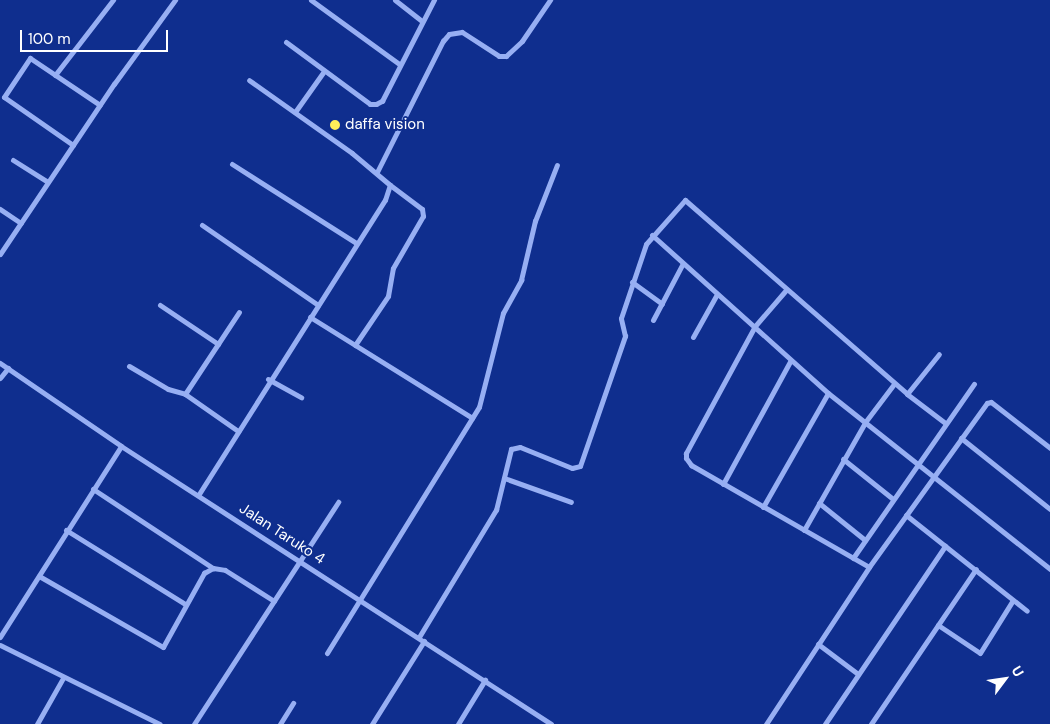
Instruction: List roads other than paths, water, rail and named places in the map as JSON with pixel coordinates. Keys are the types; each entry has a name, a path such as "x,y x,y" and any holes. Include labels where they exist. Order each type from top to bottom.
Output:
{"street":[{"path":"55,75 113,0"},
{"path":"0,254 100,105 175,0"},
{"path":"311,0 399,64"},
{"path":"395,0 422,21"},
{"path":"286,42 370,104 376,104 382,101 399,64 434,0"},
{"path":"376,172 443,41 449,34 462,32 499,56 506,56 522,41 550,0"},
{"path":"74,144 4,97 30,58 100,105"},
{"path":"295,112 324,71"},
{"path":"249,80 376,172 422,209 423,216 392,268 388,296 355,346"},
{"path":"13,160 48,182"},
{"path":"232,164 356,243"},
{"path":"327,653 363,599 472,418 486,388 503,313 521,280 535,222 557,165"},
{"path":"199,494 268,379 318,305 390,185"},
{"path":"372,724 496,510 509,451 515,447 572,468 580,466 625,336 621,318 632,282 652,235 685,200 894,384 945,423"},
{"path":"0,210 21,224"},
{"path":"202,225 318,305"},
{"path":"652,235 828,393 866,421 1050,569"},
{"path":"653,320 683,263"},
{"path":"632,282 662,304"},
{"path":"786,290 755,326 686,453 691,465 869,567"},
{"path":"693,337 717,294"},
{"path":"160,306 218,344"},
{"path":"185,394 239,312"},
{"path":"310,317 472,418"},
{"path":"907,394 938,354"},
{"path":"723,484 791,360"},
{"name":"Jalan Taruko 4","path":"0,363 121,446 199,494 300,561 363,599 551,724"},
{"path":"129,366 168,389 185,394 238,431"},
{"path":"0,378 8,368"},
{"path":"268,379 301,397"},
{"path":"804,530 866,421 894,384"},
{"path":"853,558 945,423 974,384"},
{"path":"763,506 828,393"},
{"path":"766,724 869,567 987,403 991,402 1050,448"},
{"path":"961,438 1050,509"},
{"path":"0,638 66,530 121,446"},
{"path":"843,459 893,500"},
{"path":"504,478 571,502"},
{"path":"93,489 213,568 225,570 274,601"},
{"path":"194,724 338,502"},
{"path":"819,503 865,540"},
{"path":"906,515 1027,611"},
{"path":"66,530 185,604"},
{"path":"825,724 945,546"},
{"path":"39,576 163,647 185,604 204,573 213,568"},
{"path":"871,724 976,570"},
{"path":"938,625 980,653 1013,600"},
{"path":"818,644 858,674"},
{"path":"0,645 63,678 160,724"},
{"path":"37,724 63,678"},
{"path":"458,724 485,680"},
{"path":"280,724 293,703"}],"place":[{"name":"daffa vision","path":"335,125"}]}
